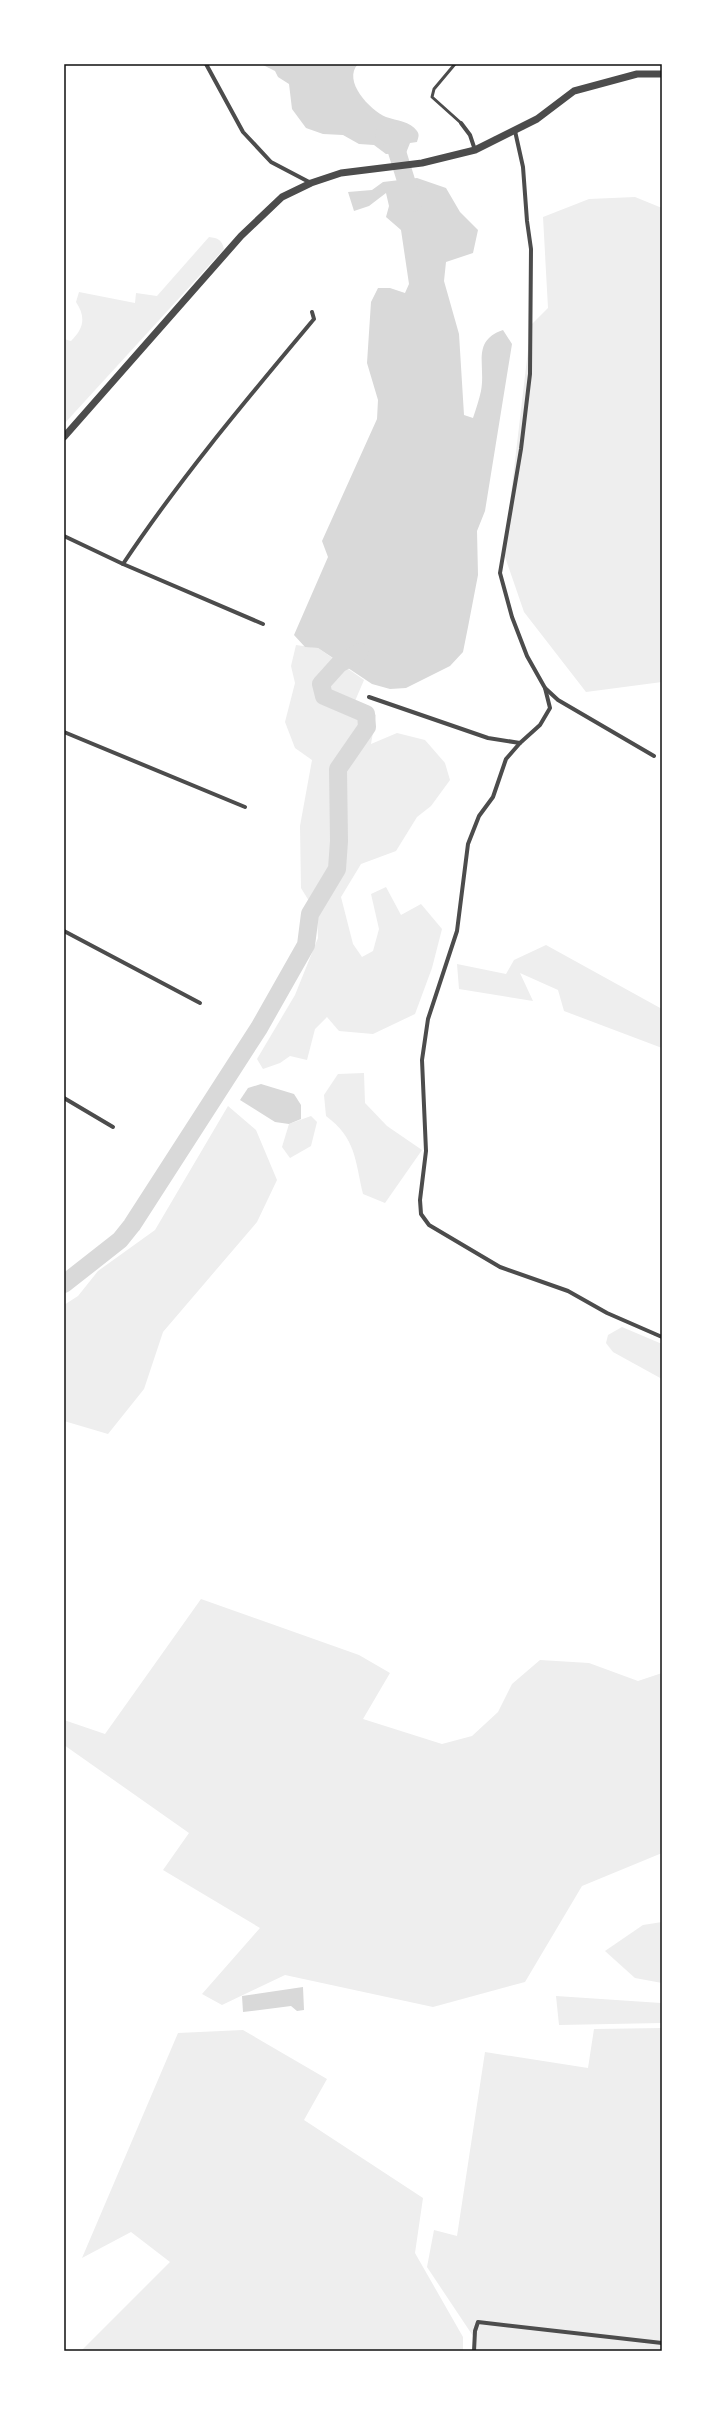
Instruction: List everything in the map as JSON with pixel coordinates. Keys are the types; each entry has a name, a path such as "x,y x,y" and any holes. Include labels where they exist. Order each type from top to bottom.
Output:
{"street":[{"path":"206,64 243,132 272,162 311,183"},
{"path":"64,437 261,215 282,197 311,183 341,173 368,168 422,163 475,150 515,131 537,118 574,91 637,74 662,74"},
{"path":"461,124 470,135 475,150"},
{"path":"515,131 523,167 527,221 531,248 530,374 522,449 500,573 512,618 527,656 545,688 550,708 540,725 520,743 506,759 493,797 479,816 468,844 457,931 428,1019 422,1060 426,1151 420,1200 421,1214 429,1225 500,1267 568,1291 607,1313 662,1337"},
{"path":"123,564 166,500 236,411 314,319 312,312"},
{"path":"64,536 123,564 263,624"},
{"path":"545,688 558,700 654,756"},
{"path":"369,697 488,738 520,743"},
{"path":"64,732 245,807"},
{"path":"64,931 200,1003"},
{"path":"64,1098 113,1127"},
{"path":"474,2351 475,2331 478,2322 662,2343"}],"lane":[{"path":"455,64 434,89 432,97 461,124"}],"shaded area":[{"path":"261,64 358,64 354,71 353,78 360,94 366,102 386,117 411,125 417,131 417,142 410,143 406,153 386,154 374,145 359,144 343,135 323,134 306,128 292,109 289,84 278,77 275,71"},
{"path":"417,178 446,188 460,212 478,230 473,253 446,262 444,281 459,334 464,415 473,418 481,391 482,355 483,347 487,341 493,335 503,330 512,344 485,511 477,531 478,575 463,652 450,666 406,688 390,689 372,684 318,648 305,647 294,635 328,557 322,541 377,419 378,400 367,363 371,302 378,288 390,288 405,293 409,284 401,230 386,217 389,206 386,193 369,206 354,211 348,192 372,190 383,182"},
{"path":"635,197 662,208 662,682 586,692 524,612 504,554 531,325 548,308 543,217 589,199"},
{"path":"209,237 219,240 224,249 64,424 64,339 71,341 79,332 81,327 81,313 76,302 79,292 135,303 136,293 157,296"},
{"path":"296,645 318,648 364,680 355,701 376,715 371,744 397,733 425,740 445,763 450,780 431,806 417,817 396,851 361,864 341,897 353,944 362,957 373,951 379,929 371,894 386,887 401,915 421,904 442,929 432,968 415,1014 373,1034 339,1031 327,1017 315,1029 307,1060 290,1056 280,1063 263,1069 257,1059 295,995 318,938 317,914 301,888 300,826 312,760 295,748 285,722 295,683 291,666"},
{"path":"546,945 662,1009 662,1048 564,1011 558,990 520,973 533,1001 459,989 457,964 506,974 514,960"},
{"path":"364,1073 365,1103 387,1126 422,1150 385,1203 363,1194 356,1160 349,1141 336,1124 326,1116 324,1095 338,1074"},
{"path":"261,1084 294,1094 301,1105 301,1119 289,1124 275,1122 240,1100 248,1088"},
{"path":"228,1106 256,1130 277,1180 257,1222 163,1332 144,1389 108,1434 64,1421 64,1305 78,1296 98,1271 155,1230"},
{"path":"311,1116 317,1122 311,1146 290,1158 282,1147 289,1124"},
{"path":"622,1327 662,1344 662,1379 613,1352 606,1343 608,1335"},
{"path":"201,1599 359,1655 390,1673 363,1719 442,1744 472,1736 498,1712 512,1684 540,1660 589,1663 638,1681 662,1673 662,1853 582,1886 525,1982 433,2007 285,1975 222,2005 202,1994 260,1928 163,1870 189,1833 64,1745 64,1720 105,1734"},
{"path":"662,1922 662,1983 635,1978 605,1951 643,1925"},
{"path":"303,1987 304,2010 297,2011 291,2006 243,2012 242,1996"},
{"path":"556,1996 661,2003 662,1996 662,2023 559,2025"},
{"path":"662,2028 662,2351 474,2351 473,2336 427,2267 434,2230 457,2236 485,2052 588,2068 594,2029"},
{"path":"243,2030 327,2079 304,2120 423,2198 415,2253 463,2337 463,2351 81,2351 170,2262 131,2232 82,2258 178,2033"}],"waterway":[{"path":"384,134 394,142 413,203"},
{"path":"64,1284 120,1240 132,1225 259,1028 306,945 310,914 337,869 339,841 338,769 367,727 366,714 324,696 321,684 339,664 360,652"}]}
